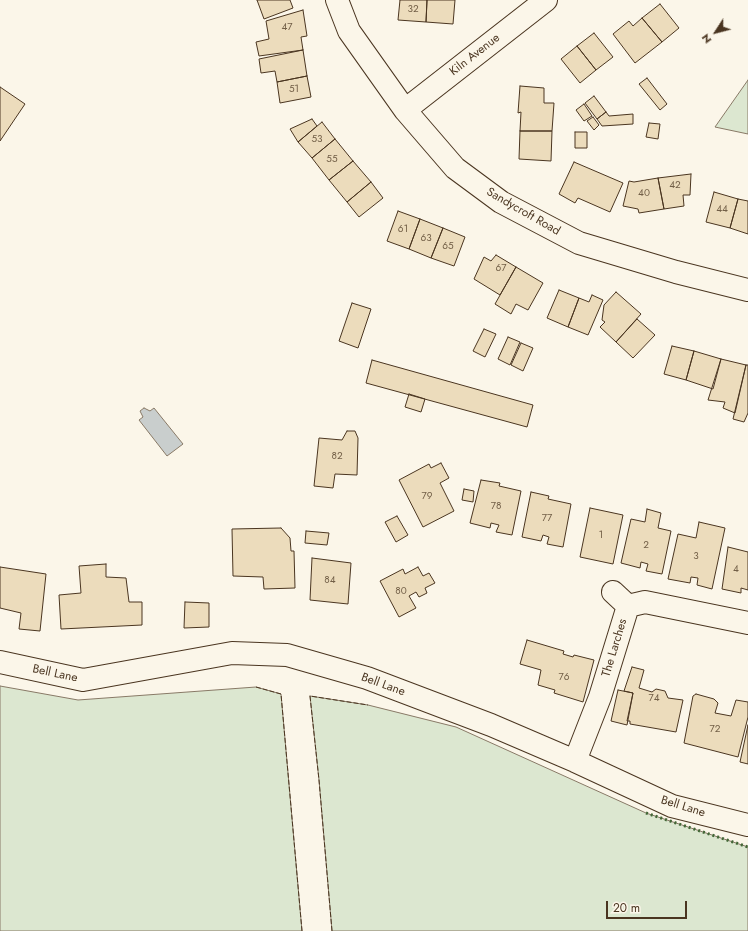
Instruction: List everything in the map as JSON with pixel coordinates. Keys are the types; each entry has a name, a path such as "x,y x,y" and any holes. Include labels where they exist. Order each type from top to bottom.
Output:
{"street":[{"name":"Sandycroft Road","path":"338,0 349,31 405,110 455,168 502,202 579,243 676,272 748,290"},
{"name":"Kiln Avenue","path":"405,110 546,0"},
{"name":"The Larches","path":"575,761 600,697 620,599 645,602 748,624"},
{"name":"Bell Lane","path":"0,662 83,680 232,653 287,655 367,678 491,725 575,761 672,806 748,825"}],"green space":[{"path":"748,80 748,134 715,127"},
{"path":"0,686 78,700 256,687 281,694 302,931 0,931"},
{"path":"310,696 368,705 456,727 646,813 748,847 748,931 332,931"}],"shaded area":[{"path":"144,408 150,411 154,408 183,444 167,456 139,420 143,417 140,411"}],"building":[{"path":"257,0 290,0 293,8 264,19"},
{"path":"400,0 427,0 426,22 398,20"},
{"path":"427,0 455,0 453,24 426,22"},
{"path":"660,4 679,28 662,42 642,18"},
{"path":"303,10 307,36 301,37 303,50 259,56 256,42 269,39 266,21"},
{"path":"642,18 662,42 635,63 613,34 629,21 633,26"},
{"path":"594,33 613,57 596,70 577,46"},
{"path":"577,46 596,70 580,83 561,59"},
{"path":"303,50 307,76 277,82 275,71 261,73 259,59"},
{"path":"307,76 311,97 280,103 277,82"},
{"path":"647,78 667,104 660,110 639,84"},
{"path":"520,86 544,88 544,103 554,103 552,131 520,131 521,112 518,113"},
{"path":"0,87 25,104 0,141"},
{"path":"594,96 606,112 597,119 585,103"},
{"path":"584,104 592,116 584,121 576,110"},
{"path":"606,112 609,116 633,114 633,124 602,126 597,119"},
{"path":"593,117 599,125 594,130 587,121"},
{"path":"312,119 317,126 298,142 290,129"},
{"path":"322,122 335,139 312,158 298,142"},
{"path":"649,123 660,124 658,139 646,137"},
{"path":"520,131 552,131 551,161 519,159"},
{"path":"575,132 587,132 587,148 575,148"},
{"path":"335,139 353,161 329,180 312,158"},
{"path":"353,161 371,182 347,202 329,180"},
{"path":"574,162 623,183 610,212 578,198 575,203 559,194"},
{"path":"691,174 690,195 683,195 684,206 664,209 658,178"},
{"path":"658,178 664,209 639,213 638,209 623,206 629,181 634,182"},
{"path":"371,182 383,198 359,217 347,202"},
{"path":"714,192 738,199 730,228 706,222"},
{"path":"738,199 748,201 748,234 730,228"},
{"path":"398,211 420,219 409,249 387,241"},
{"path":"420,219 443,228 431,258 409,249"},
{"path":"443,228 465,237 454,266 431,258"},
{"path":"496,255 516,267 500,295 474,279 484,257 491,261"},
{"path":"516,267 543,283 528,310 516,304 511,314 495,304"},
{"path":"559,290 579,298 568,327 547,318"},
{"path":"616,292 641,314 616,342 600,327 605,322 602,320 604,305"},
{"path":"592,295 603,300 588,335 568,327 579,298 589,302"},
{"path":"352,303 371,309 358,348 339,341"},
{"path":"637,319 655,335 633,358 616,342"},
{"path":"484,329 496,334 485,357 473,351"},
{"path":"508,337 520,342 510,365 498,359"},
{"path":"521,343 533,348 523,371 511,365"},
{"path":"672,346 694,351 686,380 664,374"},
{"path":"694,351 721,359 713,389 686,380"},
{"path":"721,359 746,365 735,413 723,408 725,402 708,400"},
{"path":"372,360 533,405 527,427 366,383"},
{"path":"746,365 748,365 748,413 744,422 733,419"},
{"path":"409,394 425,399 421,412 405,407"},
{"path":"347,431 355,431 358,438 357,475 335,474 333,488 314,486 319,438 342,440"},
{"path":"441,463 449,478 440,483 454,511 423,527 399,480 429,464 431,468"},
{"path":"481,480 500,483 499,486 521,491 512,535 496,532 499,525 491,523 490,528 470,523"},
{"path":"464,489 474,491 473,502 462,500"},
{"path":"531,492 549,496 548,499 571,504 563,547 547,544 549,537 543,535 541,541 522,537"},
{"path":"590,508 623,515 613,564 580,557"},
{"path":"647,509 661,513 658,528 671,531 662,574 646,571 648,564 641,562 640,568 621,563 631,519 645,522"},
{"path":"397,516 408,535 396,542 385,522"},
{"path":"699,522 725,528 712,589 697,585 698,578 691,577 690,583 668,579 678,534 696,538"},
{"path":"281,528 290,538 291,551 294,551 295,588 264,589 263,577 233,576 232,529"},
{"path":"306,531 329,533 327,545 305,543"},
{"path":"728,547 748,552 748,590 741,588 741,593 722,589"},
{"path":"312,558 351,563 348,604 310,600"},
{"path":"106,564 106,577 126,578 129,602 142,602 142,625 61,629 59,595 81,593 79,566"},
{"path":"0,567 46,574 40,631 19,629 21,613 0,608"},
{"path":"418,567 423,576 429,573 435,583 425,588 427,593 419,597 416,592 409,596 416,608 399,617 380,581 403,569 405,574"},
{"path":"185,602 209,603 209,627 184,628"},
{"path":"527,640 564,651 563,654 573,657 574,655 594,660 583,702 554,693 555,690 538,685 541,670 520,664"},
{"path":"632,667 644,670 639,688 652,692 656,689 665,691 668,698 683,700 676,732 630,724 630,721 627,721 633,693 624,691"},
{"path":"618,690 633,693 627,725 611,721"},
{"path":"696,694 714,699 718,703 715,713 731,716 736,700 748,702 748,717 738,757 684,743 693,696"},
{"path":"748,725 748,764 740,762"}],"hedge":[{"path":"646,813 748,847"}],"fence":[{"path":"256,687 281,694 302,931"},
{"path":"332,931 310,696 368,705"}]}
